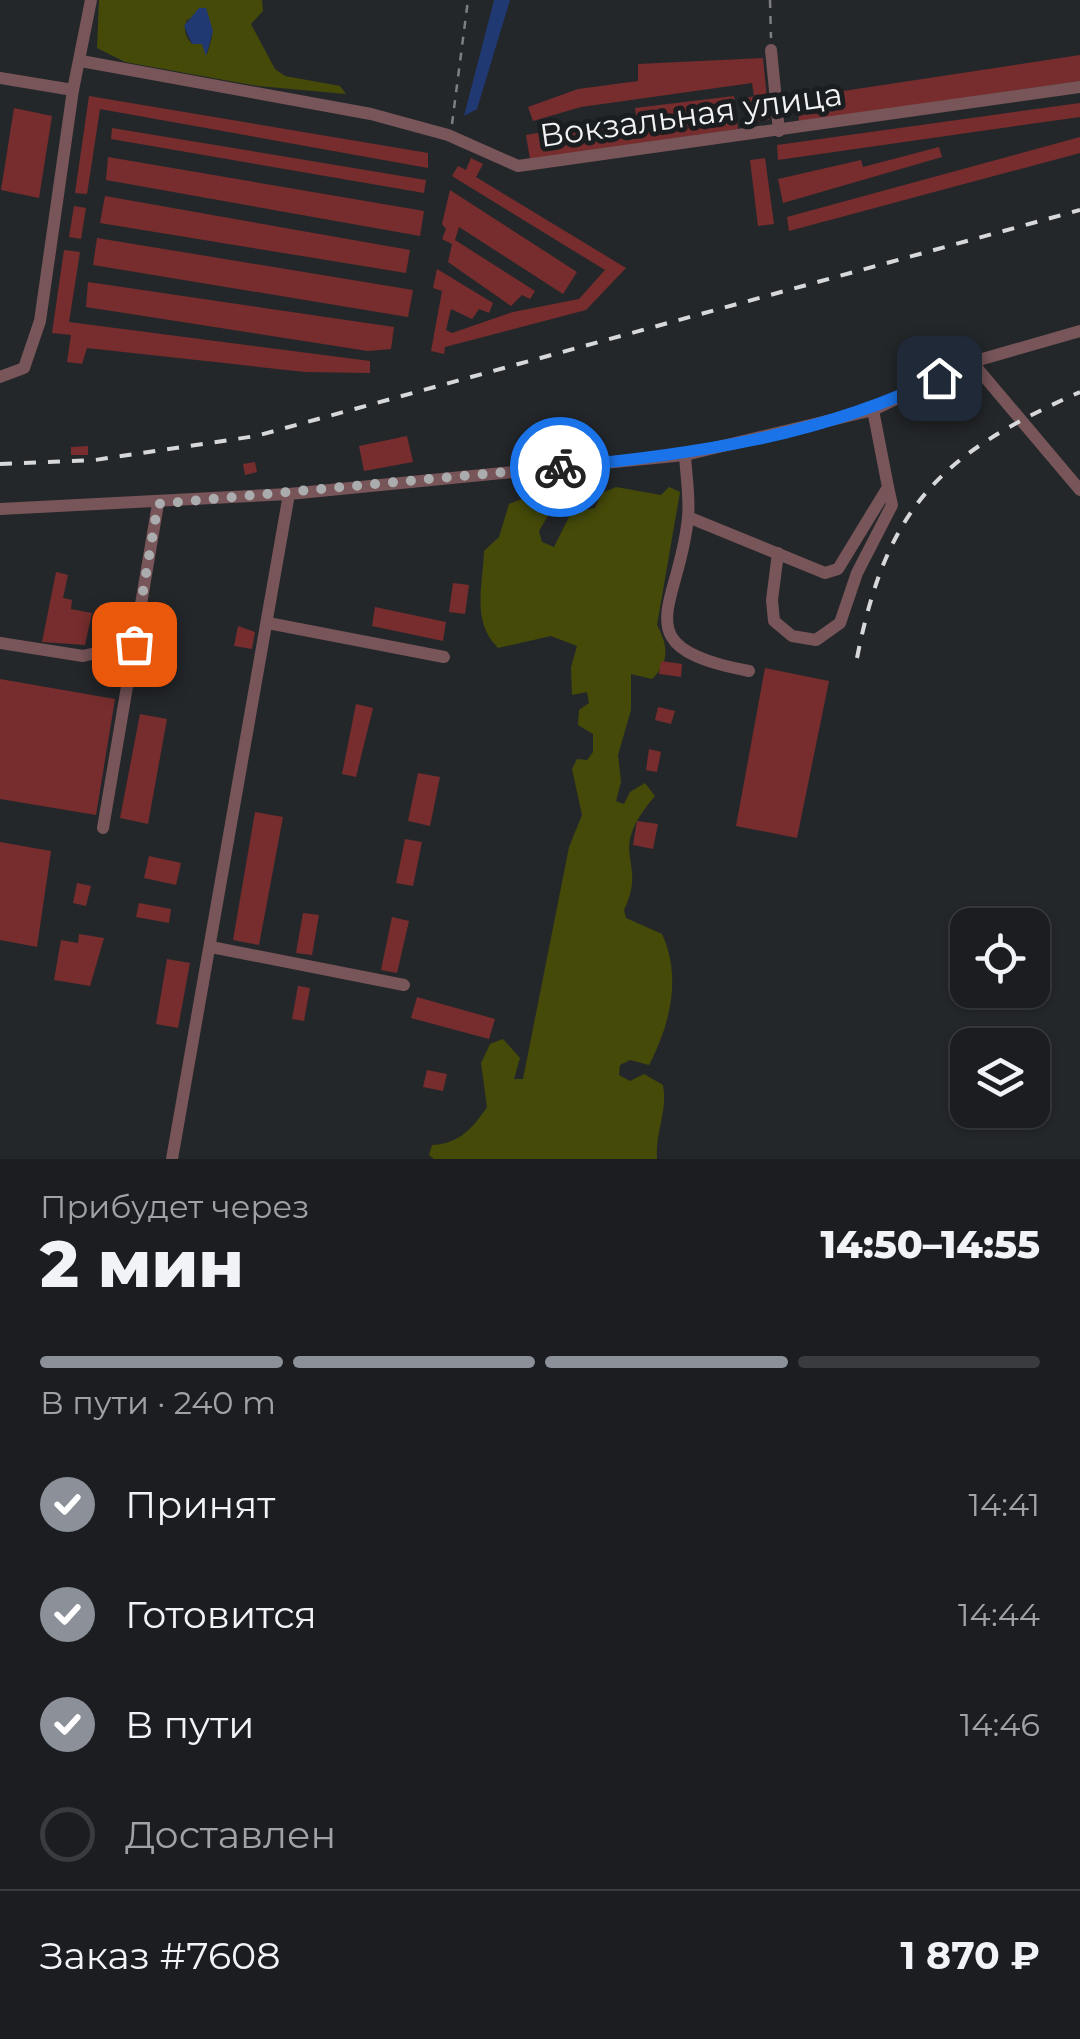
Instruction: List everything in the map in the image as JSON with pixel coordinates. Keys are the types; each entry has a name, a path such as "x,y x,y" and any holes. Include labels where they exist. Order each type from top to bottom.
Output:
{"street":[{"path":"0,377 24,368 40,321 72,90 92,0"},
{"path":"771,50 778,131"},
{"name":"Вокзальная улица","path":"81,62 372,114 448,135 518,166 1080,87"},
{"path":"0,78 72,90"},
{"path":"0,510 289,494 685,455 873,410 972,362 1080,331"},
{"path":"972,362 1080,490"},
{"path":"778,553 772,600 774,620 792,636 816,640 840,623 858,572 892,505 873,410"},
{"path":"685,455 688,518 669,597 669,632 680,649 698,662 749,672"},
{"path":"688,518 826,572 838,568 888,487"},
{"path":"172,1159 289,494"},
{"path":"104,828 158,504"},
{"path":"268,623 444,657"},
{"path":"0,642 83,656 134,644"},
{"path":"211,947 404,986"}],"path":[{"path":"448,135 456,107 468,0"},
{"path":"770,0 771,50"}],"green space":[{"path":"99,0 262,0 263,11 251,24 275,69 285,76 340,86 346,94 258,86 125,62 97,48","holes":["207,11 212,37 207,54 202,44 192,44 188,38 187,20"]},
{"path":"616,487 661,495 669,487 680,492 657,625 665,646 664,660 652,679 631,674 631,710 618,755 621,782 616,801 624,804 630,792 645,783 655,796 632,832 632,879 624,910 626,918 662,934 671,967 671,1001 663,1034 649,1065 630,1060 620,1065 619,1075 630,1081 644,1074 663,1085 657,1159 434,1159 429,1155 432,1145 450,1142 464,1134 487,1107 481,1063 490,1044 503,1039 520,1058 514,1079 523,1079 569,847 582,815 572,769 577,759 587,760 593,752 593,734 578,725 579,710 589,703 587,692 572,695 571,667 577,646 551,636 498,648 481,615 484,551 499,537 509,504 527,497 552,498 549,514 539,531 542,542 554,547 571,513 595,508 602,493"}],"water":[{"path":"494,0 510,0 477,109 464,116"},
{"path":"199,8 206,8 213,31 206,56 202,44 192,44 184,26"}],"building":[{"path":"1080,55 1080,81 799,122 798,110 820,108 817,95"},
{"path":"763,58 769,120 754,122 746,98 754,96 752,83 581,107 533,121 528,107 578,89 638,81 638,64"},
{"path":"89,96 428,153 428,168 100,109 87,194 75,193"},
{"path":"734,96 738,129 530,159 526,135 636,115 635,108"},
{"path":"1080,103 1080,117 778,160 777,145"},
{"path":"14,108 52,116 39,198 1,190"},
{"path":"112,128 426,180 424,193 111,139"},
{"path":"1080,137 1080,153 789,231 787,217"},
{"path":"939,147 942,157 783,203 778,179 861,160 863,167"},
{"path":"108,157 424,211 420,236 106,180"},
{"path":"471,158 483,164 476,177 626,268 586,310 445,347 444,354 431,351 442,291 433,288 437,269 493,303 489,313 479,309 472,319 451,309 446,330 452,333 513,312 579,299 605,270 452,176 458,166 466,170"},
{"path":"765,158 774,224 758,226 750,160"},
{"path":"450,190 577,272 563,294 459,227 455,240 535,291 530,299 522,295 511,306 448,262 452,244 442,239 446,229 442,224"},
{"path":"105,196 410,250 406,273 100,223"},
{"path":"74,206 86,208 81,239 69,237"},
{"path":"97,238 413,290 408,317 93,265"},
{"path":"64,250 80,252 69,322 370,361 370,373 305,372 87,348 82,364 67,362 71,335 52,333"},
{"path":"88,282 394,327 391,349 368,351 86,307"},
{"path":"407,436 413,462 364,471 359,446"},
{"path":"88,446 88,455 71,455 71,447"},
{"path":"255,462 257,472 245,475 243,464"},
{"path":"56,572 68,575 63,598 72,600 71,609 92,613 85,645 42,642"},
{"path":"453,583 469,585 465,614 449,612"},
{"path":"375,607 446,622 443,641 372,626"},
{"path":"238,626 255,632 252,649 234,646"},
{"path":"661,661 682,664 681,677 659,674"},
{"path":"765,668 829,681 797,838 736,826"},
{"path":"0,679 115,699 96,815 0,799"},
{"path":"356,704 373,708 356,777 342,774"},
{"path":"658,707 675,711 671,724 655,720"},
{"path":"140,714 167,719 148,824 120,818"},
{"path":"649,749 661,752 657,772 646,770"},
{"path":"418,773 440,777 430,826 408,821"},
{"path":"255,812 283,817 259,945 233,940"},
{"path":"637,821 658,824 653,849 633,845"},
{"path":"405,839 422,842 413,886 396,883"},
{"path":"0,842 51,851 37,947 0,940"},
{"path":"149,856 181,863 176,885 144,878"},
{"path":"77,883 91,886 86,906 73,903"},
{"path":"139,903 171,909 169,923 136,917"},
{"path":"303,913 319,915 312,955 296,953"},
{"path":"392,917 409,921 397,973 381,970"},
{"path":"79,934 104,938 90,986 54,980 61,940 78,943"},
{"path":"167,959 190,963 178,1028 156,1024"},
{"path":"298,986 310,988 304,1021 292,1019"},
{"path":"417,997 495,1019 489,1039 411,1018"},
{"path":"427,1070 447,1074 443,1091 423,1087"}],"railway":[{"path":"0,464 95,460 256,436 1080,210"},
{"path":"857,658 869,605 885,561 904,523 928,491 956,463 991,438 1080,392"}],"way so far":[{"path":"134,644 158,504 560,467"}],"route":[{"path":"560,467 685,455 873,410 939,378"}]}
